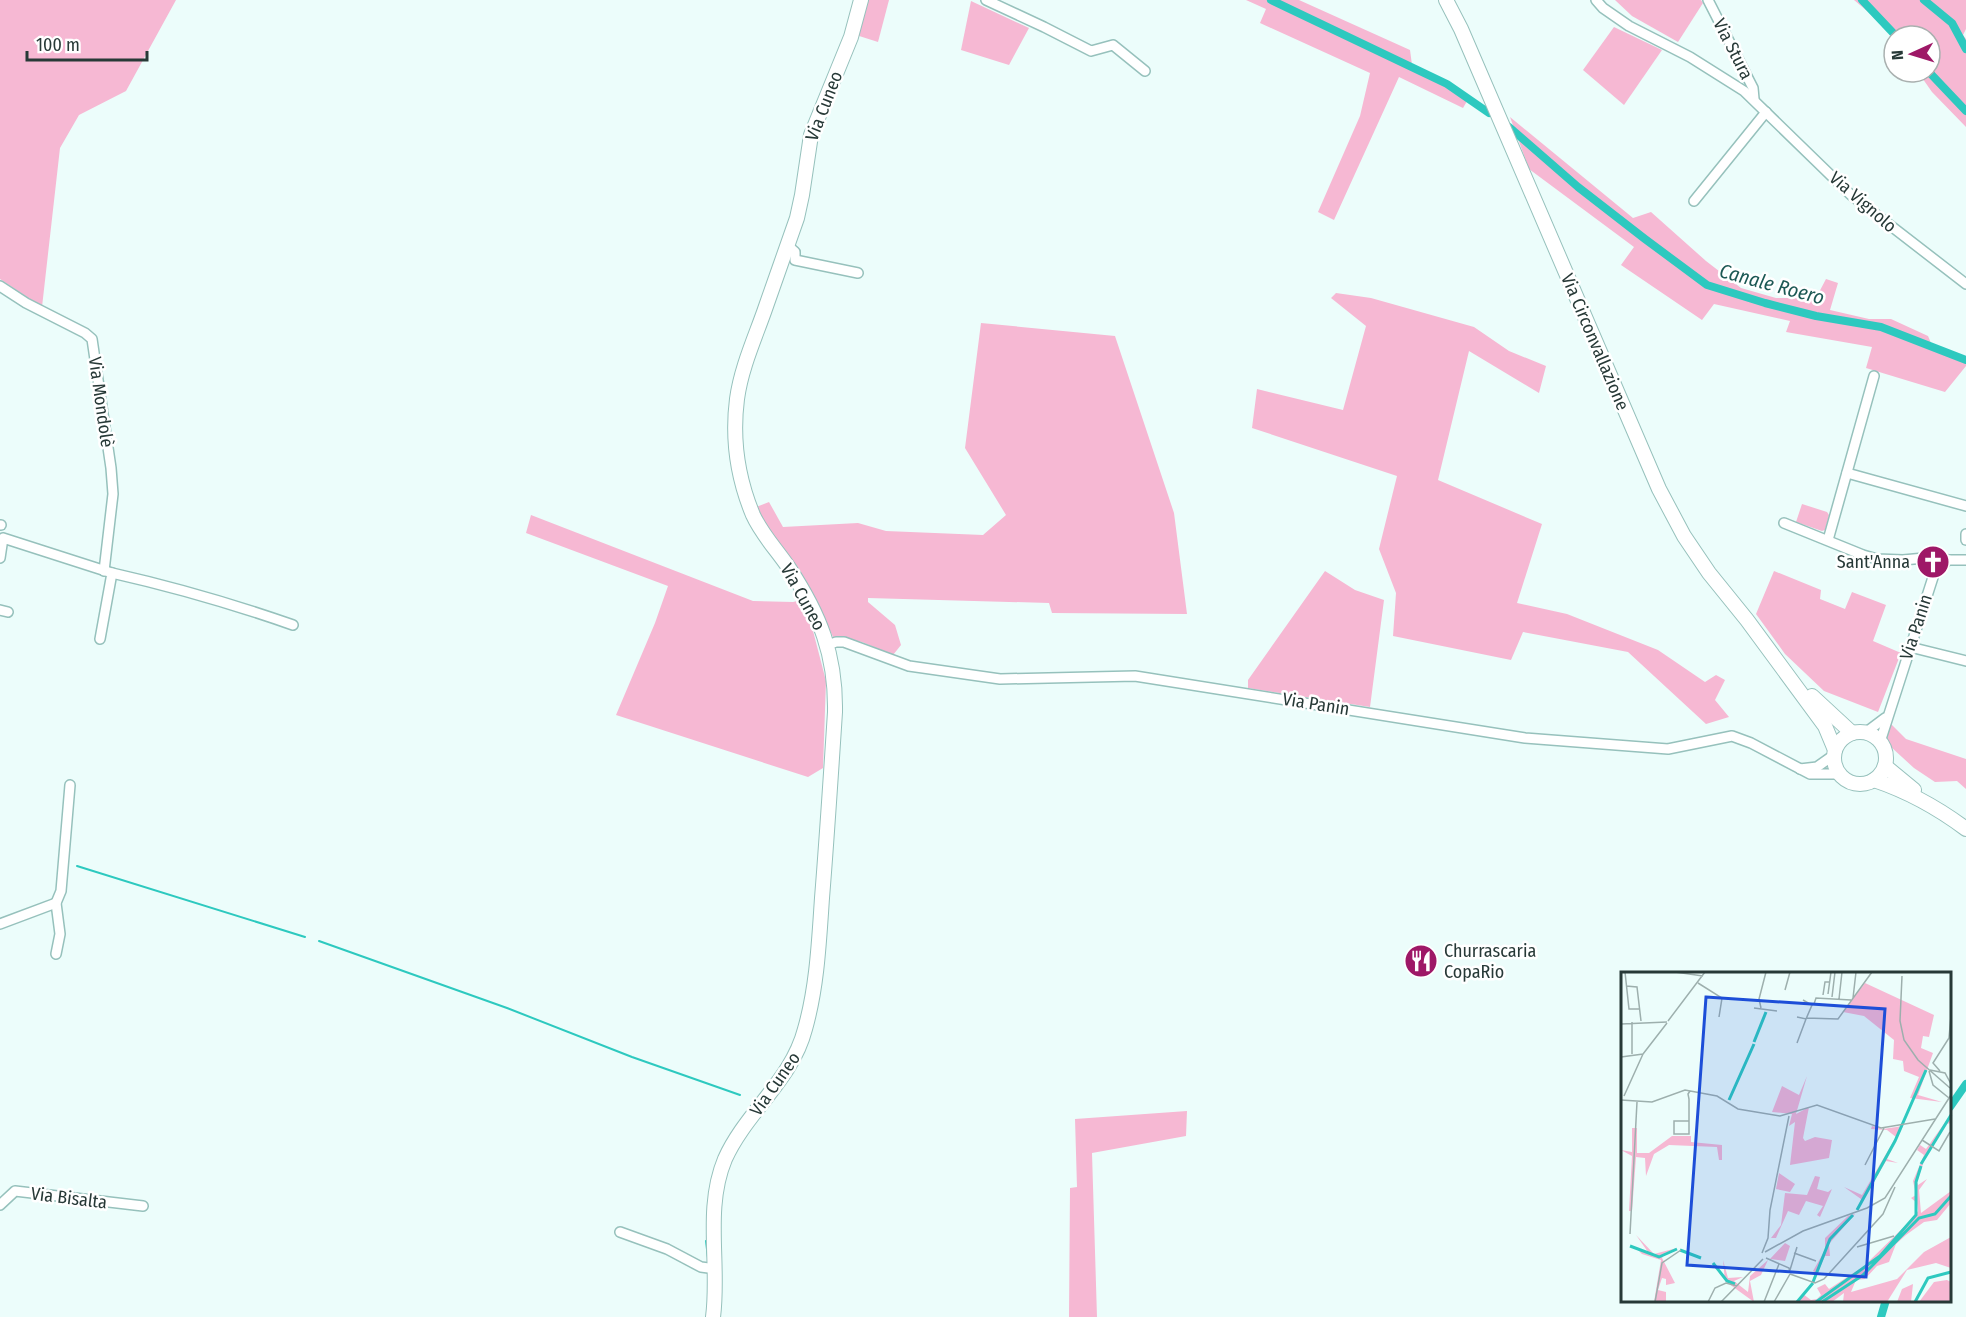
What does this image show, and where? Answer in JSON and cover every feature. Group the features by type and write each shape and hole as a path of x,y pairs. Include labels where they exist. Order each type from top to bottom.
{"street":[{"name":"Via Cuneo","path":"713,1317 716,1269 715,1206 718,1182 725,1160 739,1133 760,1108 800,1048 807,1025 817,967 835,712 834,670 821,625 808,599 754,516 741,477 736,449 737,399 745,366 802,195 811,135 851,37 861,0"},
{"path":"986,0 1091,51 1113,45 1145,71"},
{"name":"Via Circonvallazione","path":"1446,0 1461,29 1659,489 1684,536 1709,573 1825,726 1834,752"},
{"name":"Via Vignolo","path":"1596,0 1603,8 1629,26 1719,74 1754,99 1857,201 1966,284"},
{"name":"Via Stura","path":"1708,0 1753,88 1754,99"},
{"path":"1694,201 1766,111"},
{"path":"787,245 795,252 795,260"},
{"path":"780,265 790,264 795,260"},
{"path":"795,260 858,273"},
{"name":"Via Mondolè","path":"0,286 92,339 113,494 108,572 100,639"},
{"path":"1828,540 1874,376"},
{"path":"1847,473 1966,506"},
{"path":"1784,524 1877,559 1903,560 1935,557 1966,560"},
{"path":"1966,534 1966,540"},
{"path":"0,558 3,538 108,572 225,601 293,625"},
{"name":"Via Panin","path":"1880,742 1936,568 1949,560"},
{"name":"Via Panin","path":"828,645 844,642 909,666 980,677 1000,679 1135,676 1544,740 1668,750 1732,736 1751,743 1810,774 1839,774"},
{"path":"1910,647 1966,661"},
{"name":"Via Circonvallazione","path":"1779,664 1842,726 1858,733"},
{"path":"1800,768 1817,766 1834,752 1839,742 1887,716"},
{"path":"1858,733 1880,742 1885,754 1885,766 1874,780"},
{"path":"1834,752 1835,767 1848,782 1857,784 1874,780 1899,788 1966,829"},
{"path":"1885,766 1936,809"},
{"path":"56,954 60,934 56,903 61,891 70,785"},
{"path":"0,924 56,903"},
{"name":"Via Bisalta","path":"0,1204 15,1191 143,1206"},
{"path":"621,1232 667,1249 701,1267 716,1269"}],"shaded area":[{"path":"0,0 176,0 126,91 79,115 60,148 42,307 0,279"},
{"path":"865,0 889,0 878,42 856,35"},
{"path":"1246,0 1299,0 1410,50 1412,65 1447,81 1470,96 1463,108 1399,77 1334,220 1318,212 1360,116 1370,73 1260,23 1266,9"},
{"path":"1615,0 1701,0 1703,3 1678,42 1632,16"},
{"path":"1854,0 1966,0 1966,29 1963,35 1966,39 1966,127 1926,84 1942,84 1942,24 1883,24"},
{"path":"971,1 1029,28 1009,65 961,50"},
{"path":"1614,27 1662,50 1624,105 1583,70"},
{"path":"1510,117 1633,218 1651,212 1706,261 1741,288 1776,298 1816,298 1826,279 1838,283 1830,310 1869,319 1891,319 1928,336 1934,350 1966,361 1966,366 1945,392 1866,368 1872,347 1786,332 1790,321 1714,304 1702,320 1621,265 1634,247 1529,169"},
{"path":"1336,293 1371,298 1474,327 1509,351 1546,366 1539,393 1469,351 1438,480 1542,524 1517,603 1567,614 1658,650 1705,682 1716,675 1725,680 1715,700 1729,717 1706,724 1628,652 1523,632 1511,660 1393,636 1396,593 1379,549 1397,476 1252,428 1257,389 1343,410 1366,326 1331,298"},
{"path":"981,323 1115,336 1174,513 1187,614 1052,613 1049,603 868,598 868,602 895,625 901,645 893,655 862,642 833,637 828,626 812,627 826,681 823,768 808,777 616,715 668,586 526,533 531,515 753,601 793,602 813,597 756,507 769,502 783,527 858,523 886,531 983,535 1006,515 965,448"},
{"path":"1802,504 1827,512 1829,515 1825,530 1796,522"},
{"path":"1325,571 1355,590 1384,600 1370,707 1248,688 1248,680"},
{"path":"1774,571 1821,590 1820,599 1845,609 1852,592 1886,605 1873,641 1901,653 1878,712 1824,691 1785,654 1756,614"},
{"path":"1890,723 1906,739 1966,759 1966,789 1957,781 1935,782 1914,768 1891,747 1886,737"},
{"path":"1187,1111 1186,1136 1092,1153 1097,1317 1069,1317 1070,1188 1077,1187 1075,1119"}],"waterway":[{"name":"Canale Roero","path":"1271,0 1447,84 1489,113"},
{"path":"1862,0 1885,24"},
{"path":"1924,0 1952,23 1966,49"},
{"path":"1940,84 1966,111"},
{"name":"Canale Roero","path":"1509,127 1578,187 1707,285 1816,316 1881,327 1966,360"},
{"path":"77,866 305,937"},
{"path":"319,941 740,1095"},
{"path":"1951,1106 1966,1084"},
{"path":"706,1241 708,1258"},
{"path":"1881,1317 1885,1302"}],"place":[{"name":"Sant'Anna","path":"1933,562"},
{"name":"Churrascaria CopaRio","path":"1421,961"}]}
